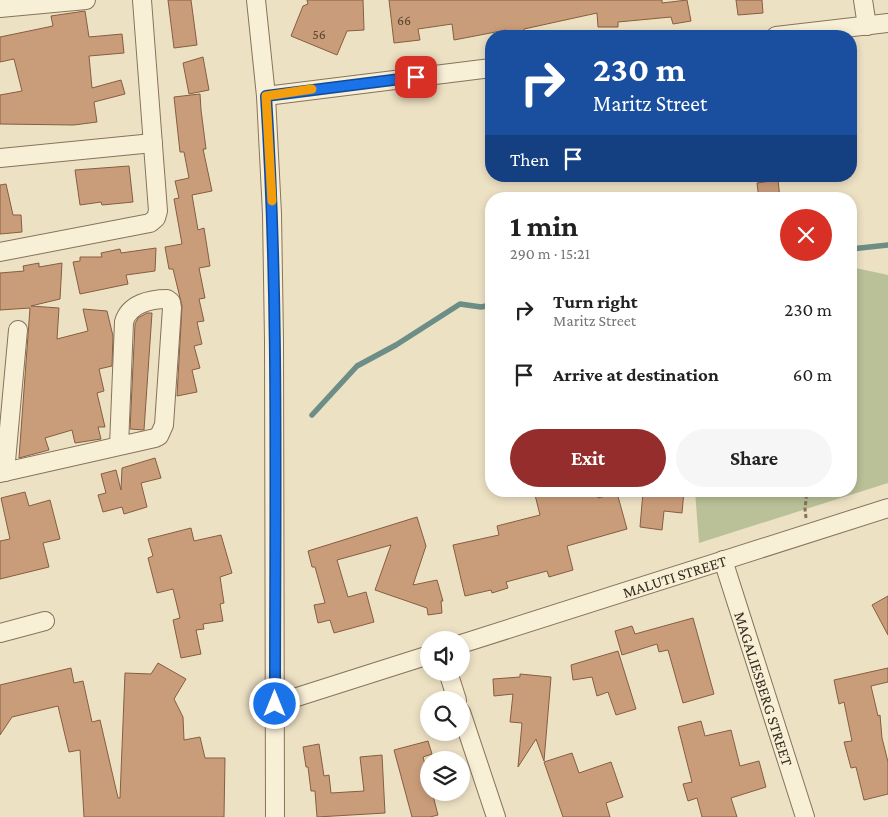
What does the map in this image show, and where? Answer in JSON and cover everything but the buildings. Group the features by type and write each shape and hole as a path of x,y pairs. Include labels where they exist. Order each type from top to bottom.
{"street":[{"path":"0,8 86,0"},
{"path":"0,252 150,224 156,218 158,211 142,0"},
{"path":"256,0 266,96 272,214 275,817"},
{"path":"864,0 867,26"},
{"path":"831,30 888,24"},
{"path":"266,96 485,69"},
{"path":"0,158 152,143"},
{"path":"18,330 3,472 155,438 159,436 164,425 171,302 167,299 159,299 132,308 124,322 119,446"},
{"name":"MALUTI STREET","path":"470,641 888,508"},
{"name":"MAGALIESBERG STREET","path":"723,560 805,817"},
{"path":"0,633 45,621"},
{"path":"275,704 420,658"},
{"path":"470,739 496,817"}],"path":[{"path":"806,497 805,510 809,533"}],"green space":[{"path":"857,268 888,275 888,483 857,493"},
{"path":"695,497 844,497 699,543"}],"waterway":[{"path":"857,248 888,245"},
{"path":"312,415 357,366 396,345 460,304 485,306"}],"slow traffic":[{"path":"272,201 266,96 312,89"}],"route":[{"path":"275,704 274,322 270,156 266,96 416,77"}]}
